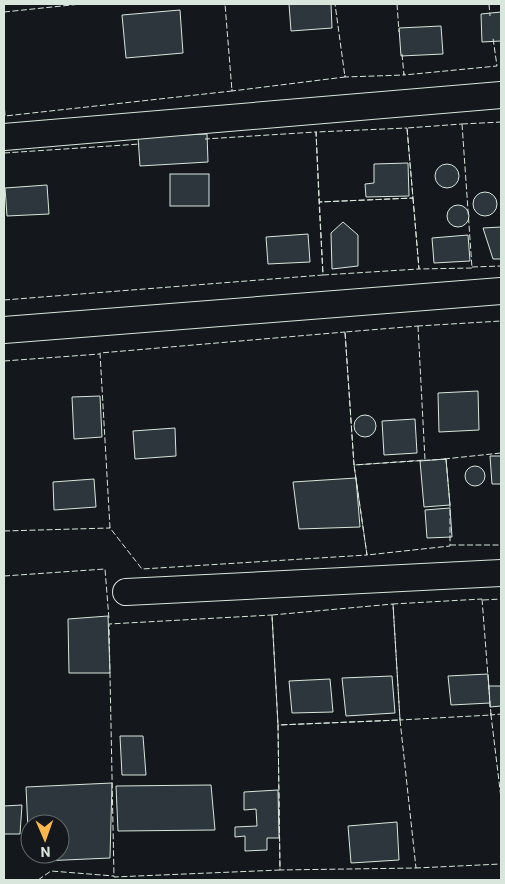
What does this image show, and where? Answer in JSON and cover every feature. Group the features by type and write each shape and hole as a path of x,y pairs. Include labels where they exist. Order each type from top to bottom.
{"street":[{"path":"4,136 501,94"},
{"path":"4,330 501,291"},
{"path":"126,592 501,573"}],"building":[{"path":"289,4 331,4 332,28 291,31"},
{"path":"180,10 183,53 126,58 122,15"},
{"path":"501,12 501,41 482,42 481,14"},
{"path":"441,26 443,54 401,56 399,28"},
{"path":"207,134 208,162 140,166 138,137"},
{"path":"408,163 409,196 366,197 365,184 374,183 374,164"},
{"path":"447,164 455,168 459,176 455,184 447,188 439,184 435,176 439,168"},
{"path":"170,174 209,174 209,206 170,206"},
{"path":"47,185 49,214 7,216 5,188"},
{"path":"485,192 493,196 497,204 493,212 485,216 477,212 473,204 477,196"},
{"path":"458,205 466,208 469,216 466,224 458,227 450,224 447,216 450,208"},
{"path":"343,222 358,235 358,266 332,269 331,233"},
{"path":"501,227 501,259 493,259 483,228"},
{"path":"308,234 310,262 268,264 266,237"},
{"path":"468,235 470,261 434,263 432,238"},
{"path":"478,391 479,430 439,432 438,393"},
{"path":"100,396 102,437 74,439 72,397"},
{"path":"365,415 375,422 376,426 369,436 365,437 355,430 354,426 361,416"},
{"path":"415,419 417,453 384,455 382,421"},
{"path":"175,428 176,456 135,459 133,431"},
{"path":"490,456 501,456 501,484 492,484"},
{"path":"446,459 450,505 424,507 420,461"},
{"path":"475,466 482,469 485,476 482,483 475,486 468,483 465,476 468,469"},
{"path":"356,478 360,527 299,529 293,482"},
{"path":"94,479 96,507 54,510 53,482"},
{"path":"450,508 452,537 427,538 425,510"},
{"path":"108,616 110,673 69,673 68,619"},
{"path":"488,674 490,703 451,705 448,676"},
{"path":"392,676 395,713 346,716 342,678"},
{"path":"330,679 333,712 292,713 289,681"},
{"path":"489,686 501,686 501,706 490,707"},
{"path":"120,736 143,736 146,775 122,775"},
{"path":"112,783 110,858 70,860 70,814 27,814 26,787"},
{"path":"211,785 215,830 118,831 116,786"},
{"path":"278,790 279,838 267,838 267,850 245,851 245,836 235,837 235,827 257,826 256,809 244,810 244,792"},
{"path":"22,805 20,834 4,834 4,806"},
{"path":"397,822 399,860 351,863 348,826"}],"fence":[{"path":"4,12 81,4"},
{"path":"4,101 5,116 232,91 225,4"},
{"path":"232,89 232,91 345,77 335,4"},
{"path":"397,4 399,32"},
{"path":"489,4 490,16"},
{"path":"402,54 404,75 497,66 493,38"},
{"path":"345,75 345,77 404,75 404,73"},
{"path":"462,124 501,122"},
{"path":"462,124 472,268 419,269 407,128 462,124"},
{"path":"407,128 413,198 319,202 316,132 407,128"},
{"path":"4,300 323,275 316,132 205,139"},
{"path":"4,153 140,144"},
{"path":"413,198 419,269 323,275 319,202 413,198"},
{"path":"472,267 501,266"},
{"path":"418,327 501,321"},
{"path":"418,326 425,460 354,465 345,332 418,326"},
{"path":"345,332 354,465 367,555 142,569 110,528 100,353 345,332"},
{"path":"4,361 100,354"},
{"path":"444,459 501,453"},
{"path":"446,459 450,505 450,546 367,555 354,465 446,459"},
{"path":"4,531 109,527"},
{"path":"450,545 501,545"},
{"path":"4,576 105,569 109,619"},
{"path":"482,599 491,715 400,720 393,604 482,599"},
{"path":"483,600 501,599"},
{"path":"393,604 400,720 278,725 272,615 393,604"},
{"path":"272,615 278,725 280,870 114,877 109,624 272,615"},
{"path":"491,713 491,715 501,714"},
{"path":"490,715 501,798"},
{"path":"400,720 416,868 280,870 278,725 400,720"},
{"path":"416,867 501,864"},
{"path":"38,880 51,871 114,876"}]}
